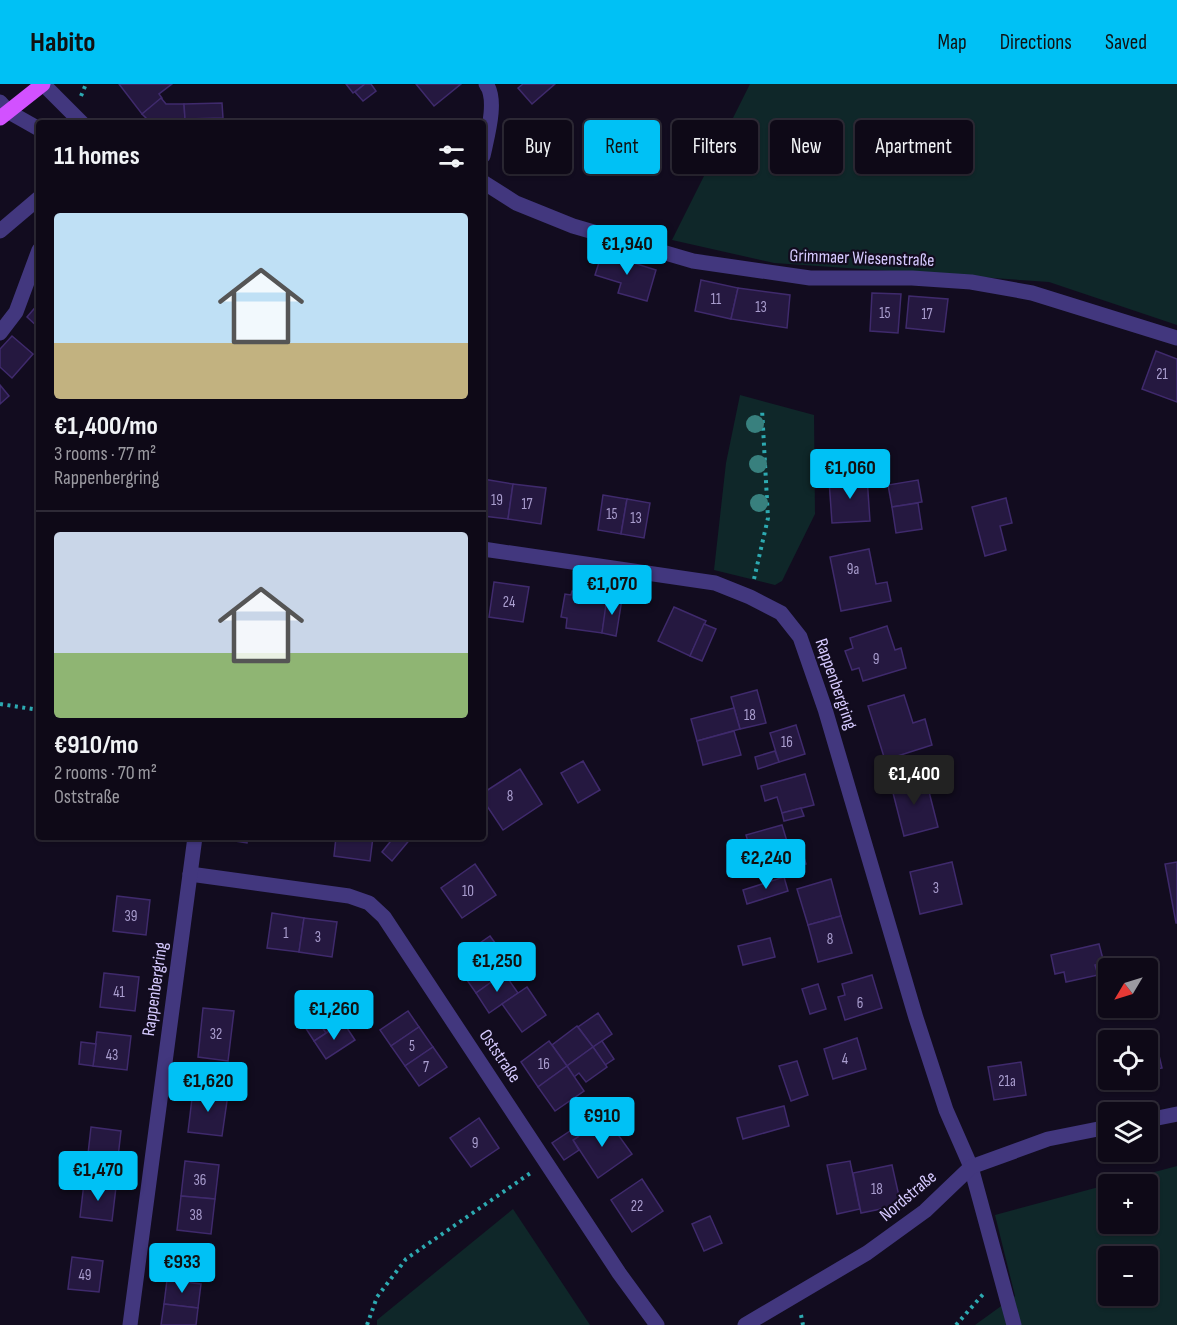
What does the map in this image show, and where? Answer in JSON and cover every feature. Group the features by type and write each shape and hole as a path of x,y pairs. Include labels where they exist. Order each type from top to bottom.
{"main road":[{"path":"3,110 43,84"}],"street":[{"path":"43,84 79,120"},
{"path":"486,137 492,99 488,86"},
{"path":"3,110 36,127"},
{"name":"Grimmaer Wiesenstraße","path":"486,184 516,203 573,226 693,261 810,278 901,278 970,282 1032,293 1177,338"},
{"path":"0,231 36,201"},
{"path":"0,333 16,312 36,258"},
{"name":"Rappenbergring","path":"486,549 715,583 781,613 800,637 849,786 916,1018 946,1110 970,1167 1014,1325"},
{"name":"Rappenbergring","path":"130,1325 195,840"},
{"name":"Oststraße","path":"190,874 349,896 369,903 384,916 620,1273 657,1325"},
{"path":"1158,1118 1177,1114"},
{"name":"Nordstraße","path":"745,1325 867,1253 925,1211 970,1167 1048,1138 1098,1129"}],"path":[{"path":"750,597 768,518 762,409"},
{"path":"0,704 36,710"},
{"path":"367,1325 377,1297 406,1259 547,1161"},
{"path":"956,1325 1000,1274"}],"green space":[{"path":"750,84 1177,84 1177,325 1049,282 774,263 672,240 705,174 758,174 758,120 732,120"},
{"path":"740,395 814,415 815,514 782,581 775,585 714,570 726,463"},
{"path":"1177,1166 1177,1325 975,1325 1015,1296 995,1215 1098,1187 1098,1234 1158,1234 1158,1174 1147,1174"},
{"path":"513,1209 590,1325 377,1325 377,1320"}],"building":[{"path":"119,84 172,84 159,94 162,98 142,114"},
{"path":"346,84 365,84 353,93"},
{"path":"365,84 371,84 376,91 363,101 355,92"},
{"path":"416,84 461,84 434,106"},
{"path":"523,84 555,84 532,104 518,88"},
{"path":"161,98 166,104 184,104 185,119 147,119 142,114"},
{"path":"222,103 223,118 185,119 184,104"},
{"path":"602,253 656,270 647,301 618,293 621,283 595,275"},
{"path":"701,280 738,288 731,319 695,311"},
{"path":"738,288 790,295 787,328 731,319"},
{"path":"872,293 901,294 898,333 870,331"},
{"path":"909,296 948,299 944,332 906,328"},
{"path":"36,306 36,325 27,317"},
{"path":"12,336 33,354 12,378 0,367 0,349"},
{"path":"1156,351 1177,359 1177,402 1142,389"},
{"path":"0,385 9,396 0,404"},
{"path":"867,477 870,521 832,523 829,480"},
{"path":"486,480 513,484 508,519 486,516"},
{"path":"918,480 922,502 892,507 888,485"},
{"path":"513,484 546,488 541,524 508,519"},
{"path":"603,495 627,499 621,534 598,530"},
{"path":"1006,498 1012,523 1000,526 1006,550 985,556 972,507"},
{"path":"627,499 650,503 644,538 621,534"},
{"path":"918,503 922,529 896,533 892,507"},
{"path":"869,549 876,584 887,582 891,601 841,611 830,557"},
{"path":"494,582 529,587 523,622 489,617"},
{"path":"572,591 608,596 602,633 566,628 567,618 561,617 565,594 571,595"},
{"path":"607,597 622,599 616,636 602,633"},
{"path":"674,607 706,621 690,656 658,641"},
{"path":"704,624 716,629 702,661 690,656"},
{"path":"887,626 895,650 901,648 906,668 863,681 859,668 852,670 845,651 853,648 850,638"},
{"path":"757,690 766,723 740,729 731,697"},
{"path":"904,695 913,723 925,719 932,745 885,760 868,706"},
{"path":"734,708 740,729 697,741 691,719"},
{"path":"796,725 805,754 779,762 770,733"},
{"path":"734,731 741,755 703,765 697,741"},
{"path":"775,751 779,762 758,769 755,757"},
{"path":"583,761 600,790 578,803 561,773"},
{"path":"520,769 542,804 503,830 486,804 486,791"},
{"path":"805,774 814,805 782,813 777,797 765,801 761,786"},
{"path":"925,776 938,827 904,836 891,785"},
{"path":"801,808 804,816 784,821 782,813"},
{"path":"782,825 789,848 800,844 806,864 758,877 746,835"},
{"path":"228,840 248,840 247,843"},
{"path":"336,840 373,840 370,861 334,856"},
{"path":"392,840 410,840 392,861 382,852"},
{"path":"952,862 962,904 920,914 910,872"},
{"path":"1177,862 1177,923 1176,923 1165,864"},
{"path":"475,864 496,895 462,918 441,888"},
{"path":"784,877 788,891 747,904 743,890"},
{"path":"831,879 841,916 808,925 797,889"},
{"path":"117,896 150,900 146,935 113,931"},
{"path":"272,913 304,918 299,952 267,948"},
{"path":"841,916 852,953 818,962 808,925"},
{"path":"304,918 337,922 332,957 299,952"},
{"path":"490,936 507,959 499,965 490,953 478,962 470,950"},
{"path":"770,938 775,957 743,965 738,946"},
{"path":"1099,944 1103,958 1098,958 1098,964 1095,965 1098,975 1066,982 1064,972 1055,974 1051,955"},
{"path":"490,953 504,973 476,993 462,973"},
{"path":"104,973 139,977 135,1011 100,1007"},
{"path":"504,973 518,993 489,1013 476,993"},
{"path":"872,975 882,1008 845,1020 838,997 845,995 842,984"},
{"path":"818,984 826,1009 810,1014 802,989"},
{"path":"527,987 546,1015 522,1032 502,1004"},
{"path":"309,1007 326,1033 314,1041 303,1024 306,1022 300,1013"},
{"path":"332,1007 343,1022 326,1033 316,1018"},
{"path":"203,1008 234,1011 228,1061 198,1057"},
{"path":"408,1011 419,1027 391,1046 380,1030"},
{"path":"598,1013 612,1034 593,1047 578,1027"},
{"path":"343,1022 355,1040 326,1059 314,1041"},
{"path":"577,1026 593,1047 567,1066 552,1045"},
{"path":"419,1027 433,1047 405,1066 391,1046"},
{"path":"97,1032 131,1036 127,1070 93,1066"},
{"path":"857,1038 866,1069 833,1079 824,1049"},
{"path":"549,1041 567,1066 538,1087 521,1062"},
{"path":"602,1041 614,1059 605,1065 593,1047"},
{"path":"81,1042 96,1044 93,1066 79,1064"},
{"path":"433,1047 447,1067 419,1086 405,1066"},
{"path":"593,1047 607,1067 586,1082 579,1073 574,1077 567,1066"},
{"path":"1158,1051 1162,1068 1158,1069"},
{"path":"797,1061 808,1095 791,1101 779,1066"},
{"path":"1021,1062 1026,1095 994,1100 988,1067"},
{"path":"567,1066 584,1091 555,1111 538,1087"},
{"path":"193,1090 228,1094 222,1136 188,1132"},
{"path":"784,1106 789,1126 743,1139 737,1118"},
{"path":"479,1118 499,1148 471,1167 450,1138"},
{"path":"606,1118 632,1154 598,1178 573,1140"},
{"path":"91,1127 121,1131 117,1166 87,1163"},
{"path":"573,1129 578,1137 573,1140 579,1150 564,1160 552,1143"},
{"path":"185,1161 219,1165 215,1199 181,1196"},
{"path":"850,1161 860,1209 837,1214 827,1165"},
{"path":"892,1165 901,1205 861,1213 853,1173"},
{"path":"642,1179 663,1211 632,1232 611,1200"},
{"path":"84,1183 116,1187 112,1221 80,1217"},
{"path":"181,1196 215,1199 211,1234 177,1230"},
{"path":"710,1216 722,1243 704,1251 692,1224"},
{"path":"72,1257 103,1261 99,1292 68,1289"},
{"path":"167,1280 201,1284 198,1308 164,1304"},
{"path":"164,1304 198,1308 196,1325 161,1325"}]}
